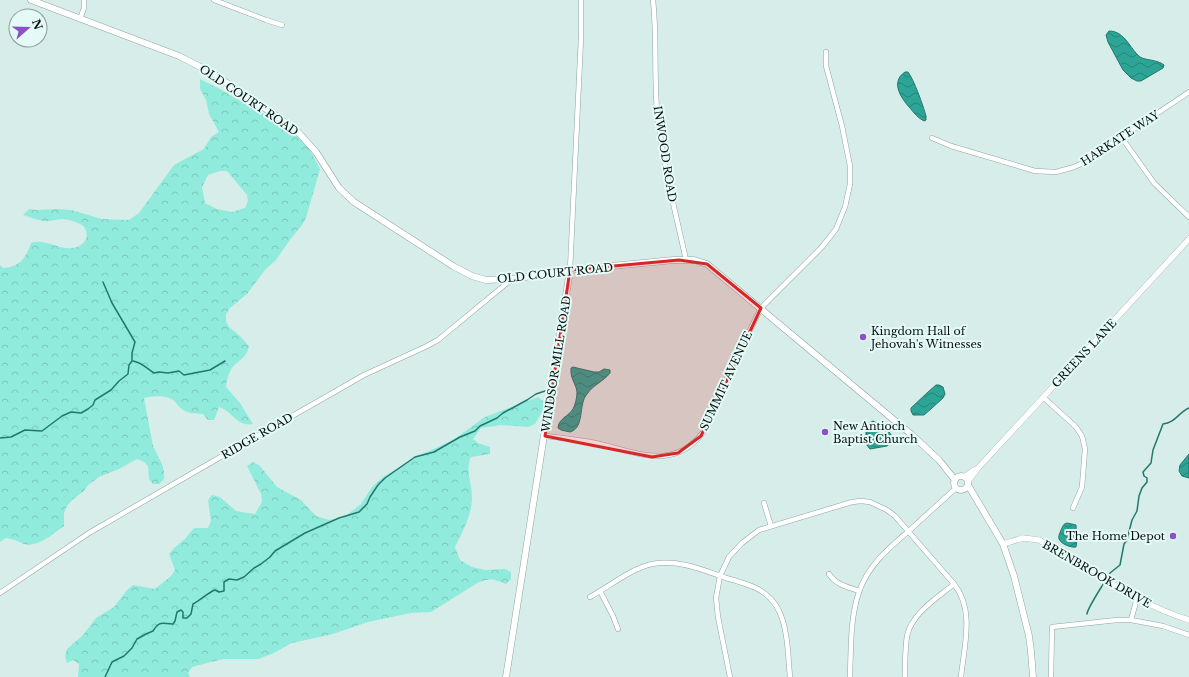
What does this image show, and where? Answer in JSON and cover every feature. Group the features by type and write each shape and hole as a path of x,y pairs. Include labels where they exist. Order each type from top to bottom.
{"main road":[{"name":"OLD COURT ROAD","path":"31,0 179,56 212,73 298,132 316,152 339,188 346,195 365,210 465,273 486,280 512,279 570,270 686,260 694,260 707,264 917,439 947,469 963,482 1003,544 1014,576 1029,636 1033,677"},
{"name":"WINDSOR MILL ROAD","path":"506,677 570,270"},
{"path":"956,488 954,484 963,482"}],"street":[{"path":"80,19 84,8 84,0"},
{"path":"214,0 282,25"},
{"name":"WINDSOR MILL ROAD","path":"570,270 581,46 581,0"},
{"name":"INWOOD ROAD","path":"654,0 656,88 659,127 667,176 686,260"},
{"name":"SUMMIT AVENUE","path":"544,436 592,443 652,457 670,456 686,448 701,436 706,428 735,360 761,308 822,247 836,228 845,207 850,184 850,166 826,66 826,52"},
{"name":"HARKATE WAY","path":"932,138 951,146 1035,171 1045,173 1056,172 1074,167 1122,138 1189,92"},
{"path":"1122,138 1154,183 1189,217"},
{"name":"GREENS LANE","path":"963,482 979,467 1189,239"},
{"name":"RIDGE ROAD","path":"0,593 89,533 364,374 438,340 512,279"},
{"path":"1043,397 1076,427 1084,442 1085,449 1082,487 1073,508"},
{"path":"850,677 853,621 859,591 870,571 882,555 956,488"},
{"path":"730,677 716,606 720,576 729,557 742,543 755,533 771,526 852,502 861,501 879,505 895,516 954,584 964,601 967,614 961,677"},
{"path":"764,503 771,526"},
{"name":"BRENBROOK DRIVE","path":"1003,544 1023,538 1039,540 1137,598 1160,610 1189,620"},
{"path":"590,597 633,572 653,564 677,563 720,576 758,590 767,595 779,611 784,627 790,677"},
{"path":"829,574 834,581 839,584 859,591"},
{"path":"905,677 907,637 912,623 921,612 954,584"},
{"path":"600,591 618,629"},
{"path":"1131,620 1137,598"},
{"path":"1051,677 1052,627 1117,620 1131,620 1163,626 1189,635"}],"highlighted area":[{"path":"679,260 707,264 761,308 701,436 678,453 652,457 545,436 570,270"}],"green space":[{"path":"200,79 259,112 280,120 306,145 320,169 306,218 302,225 276,260 265,270 247,294 230,308 226,314 226,321 229,327 249,346 244,356 234,365 231,370 226,387 240,403 253,424 247,424 239,421 224,409 219,407 214,420 208,420 203,414 189,413 183,410 170,398 159,396 144,398 153,446 164,471 164,479 159,484 153,484 149,479 148,466 144,462 137,459 119,469 99,477 88,485 84,491 67,506 64,513 64,526 46,539 29,545 6,538 0,542 0,265 3,268 18,264 27,253 31,243 43,242 61,247 73,248 83,244 85,241 87,234 82,225 66,219 44,221 23,215 29,209 71,210 102,219 129,220 139,213 174,165 204,149 211,137 219,132 209,114 206,100 200,89","holes":["220,171 227,171 247,195 248,202 245,208 232,212 217,209 205,203 202,187 208,175"]},
{"path":"538,397 543,401 545,407 535,424 528,427 501,425 481,428 473,439 478,443 490,447 490,454 471,457 469,462 472,504 466,523 455,547 460,560 472,567 485,570 505,569 511,572 511,579 506,584 493,580 479,582 431,612 411,613 368,622 333,634 292,643 272,654 258,659 223,659 192,667 188,673 190,677 78,677 79,664 73,660 67,663 65,656 67,649 83,635 96,618 114,607 127,590 133,585 155,589 171,576 175,570 169,554 194,528 208,528 211,521 208,500 212,495 220,497 236,511 255,514 262,502 261,494 247,466 253,462 260,466 277,487 301,500 316,516 329,520 343,518 361,504 372,487 383,477 414,458 453,440 485,417"}],"water":[{"path":"1109,31 1115,32 1123,37 1140,57 1161,63 1164,65 1163,68 1141,81 1131,78 1123,70 1108,42 1106,35"},
{"path":"905,72 908,72 918,93 926,116 926,120 924,121 916,115 898,90 898,80"},
{"path":"573,367 594,372 599,372 604,369 610,370 610,373 592,388 584,398 578,426 575,430 570,432 561,430 558,428 558,425 573,409 576,401 577,390 571,372 571,368"},
{"path":"936,385 943,387 945,394 943,398 924,415 913,415 911,408"},
{"path":"873,421 887,429 892,436 892,442 887,446 870,449 866,444 866,425"},
{"path":"1189,454 1189,478 1182,476 1179,471 1180,465"},
{"path":"1067,523 1076,525 1076,547 1066,545 1059,539 1059,534 1063,526"}],"waterway":[{"path":"0,438 11,437 25,430 42,431 62,416 71,412 81,413 93,405 95,400 111,390 128,374 135,342 112,303 103,282"},
{"path":"133,361 142,364 154,373 179,371 184,375 210,370 225,361"},
{"path":"105,677 112,662 124,656 132,648 137,639 153,631 160,624 173,624 177,612 181,610 183,612 183,618 187,618 191,614 193,604 215,590 219,592 224,591 224,582 229,579 237,580 244,577 270,557 275,551 305,533 339,518 359,512 367,504 378,485 385,478 415,457 434,452 460,437 475,431 480,426 497,418 536,394 548,390"},
{"path":"1107,578 1110,573 1120,565 1124,544 1127,540 1132,520 1137,511 1139,496 1142,488 1147,482 1147,478 1144,476 1143,472 1151,463 1153,450 1163,424 1171,422 1189,408"},
{"path":"1087,614 1105,581"}],"place":[{"name":"Kingdom Hall of Jehovah's Witnesses","path":"863,337"},
{"name":"New Antioch Baptist Church","path":"825,432"},
{"name":"The Home Depot","path":"1173,536"}]}
